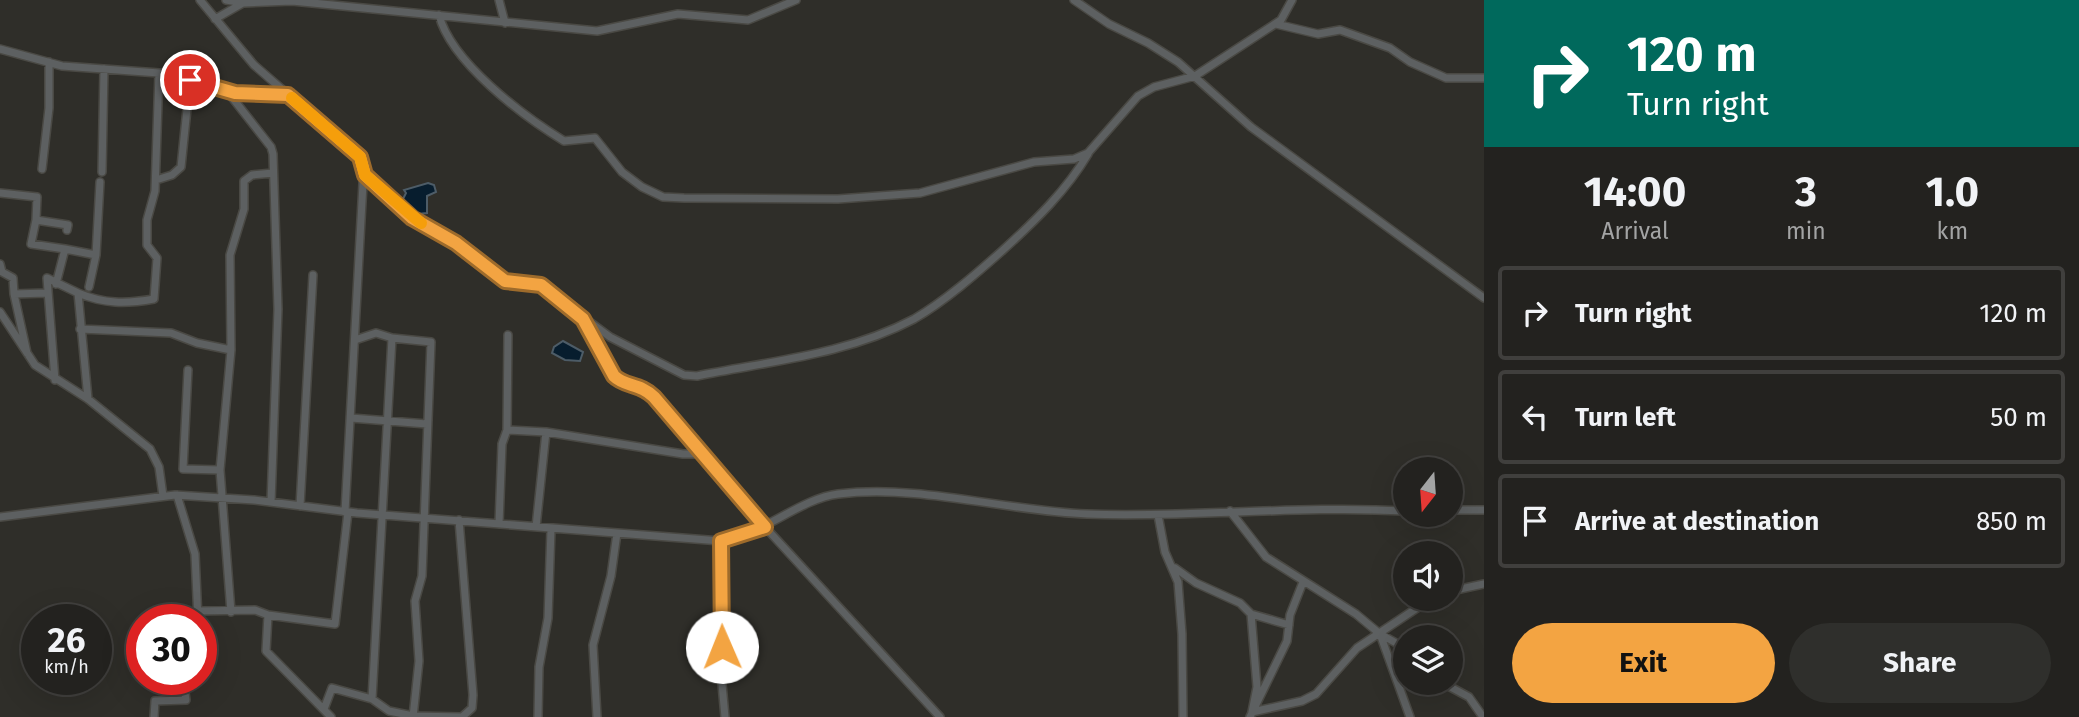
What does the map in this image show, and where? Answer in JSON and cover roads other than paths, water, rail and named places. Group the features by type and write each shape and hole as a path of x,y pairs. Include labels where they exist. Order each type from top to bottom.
{"street":[{"path":"200,0 248,59 360,157 365,175 347,512 335,624 268,615 255,610 217,612"},
{"path":"226,0 244,3 292,1 597,32 678,14 708,15 739,21 796,0"},
{"path":"357,8 360,0"},
{"path":"499,0 505,23"},
{"path":"1074,0 1109,24 1164,52 1251,127 1484,298"},
{"path":"365,175 412,218 456,243 505,281 536,282 610,337 684,375 770,364 842,347 916,317 982,268 1062,191 1088,153 1138,96 1154,87 1195,76 1276,24 1292,0"},
{"path":"215,19 244,3"},
{"path":"439,15 443,30 452,44 516,110 564,141 595,138 622,172 663,197 838,199 920,193 1020,165 1051,159 1074,159 1088,153"},
{"path":"1276,24 1318,34 1340,30 1390,48 1410,62 1446,78 1484,78"},
{"path":"0,49 74,68 159,73 227,91 288,95"},
{"path":"43,169 49,108 49,62"},
{"path":"102,172 104,69"},
{"path":"55,380 45,279 99,302 127,303 154,299 158,258 147,245 147,220 156,180 159,73"},
{"path":"156,180 172,175 181,167 190,80"},
{"path":"227,91 271,147 278,309 271,502"},
{"path":"230,612 219,470 231,349 230,255 244,209 244,181 252,175 273,173"},
{"path":"89,287 96,255 100,182"},
{"path":"0,193 37,197 31,244 96,255"},
{"path":"36,220 68,225 67,230"},
{"path":"56,284 65,248"},
{"path":"0,264 2,272 13,278 27,357"},
{"path":"300,506 313,275"},
{"path":"14,294 46,293"},
{"path":"78,293 88,399"},
{"path":"0,312 27,357 55,380 88,399 150,449 159,467 163,496"},
{"path":"583,319 616,379 647,390 765,527 940,717"},
{"path":"80,329 171,333 197,343 231,349"},
{"path":"355,340 376,333 392,338 432,342 422,576 415,601 419,662 413,717"},
{"path":"499,524 502,444 507,430 508,335"},
{"path":"372,699 392,338"},
{"path":"188,370 183,469 219,470"},
{"path":"351,418 427,424"},
{"path":"507,430 546,432 683,454 704,454"},
{"path":"536,527 546,432"},
{"path":"0,517 177,495 271,502 423,519 721,541 765,527 821,499 841,494 905,494 1056,512 1158,515 1324,508 1393,511"},
{"path":"177,495 195,554 198,604"},
{"path":"1463,510 1484,510"},
{"path":"1230,511 1255,547 1393,641"},
{"path":"1158,515 1165,552 1178,582 1183,717"},
{"path":"324,709 331,688 372,699 389,711 413,717 462,717 472,708 459,520"},
{"path":"538,717 539,667 548,618 551,529"},
{"path":"597,717 593,645 611,576 617,533"},
{"path":"721,541 721,673 725,717"},
{"path":"1171,566 1196,583 1240,603 1251,614 1289,625"},
{"path":"1251,714 1287,641 1295,598 1303,582"},
{"path":"1463,588 1484,584"},
{"path":"1251,714 1302,701 1316,694 1357,648 1413,611"},
{"path":"1251,614 1256,687 1251,714"},
{"path":"268,615 266,651 331,717"},
{"path":"1380,634 1410,717"},
{"path":"1463,694 1469,697 1483,717"},
{"path":"154,717 155,701 186,700 185,695"}],"water":[{"path":"428,183 434,185 436,192 427,196 427,213 417,214 401,203 406,193 404,190"},
{"path":"563,341 583,352 580,361 565,360 552,353 554,347"}]}
